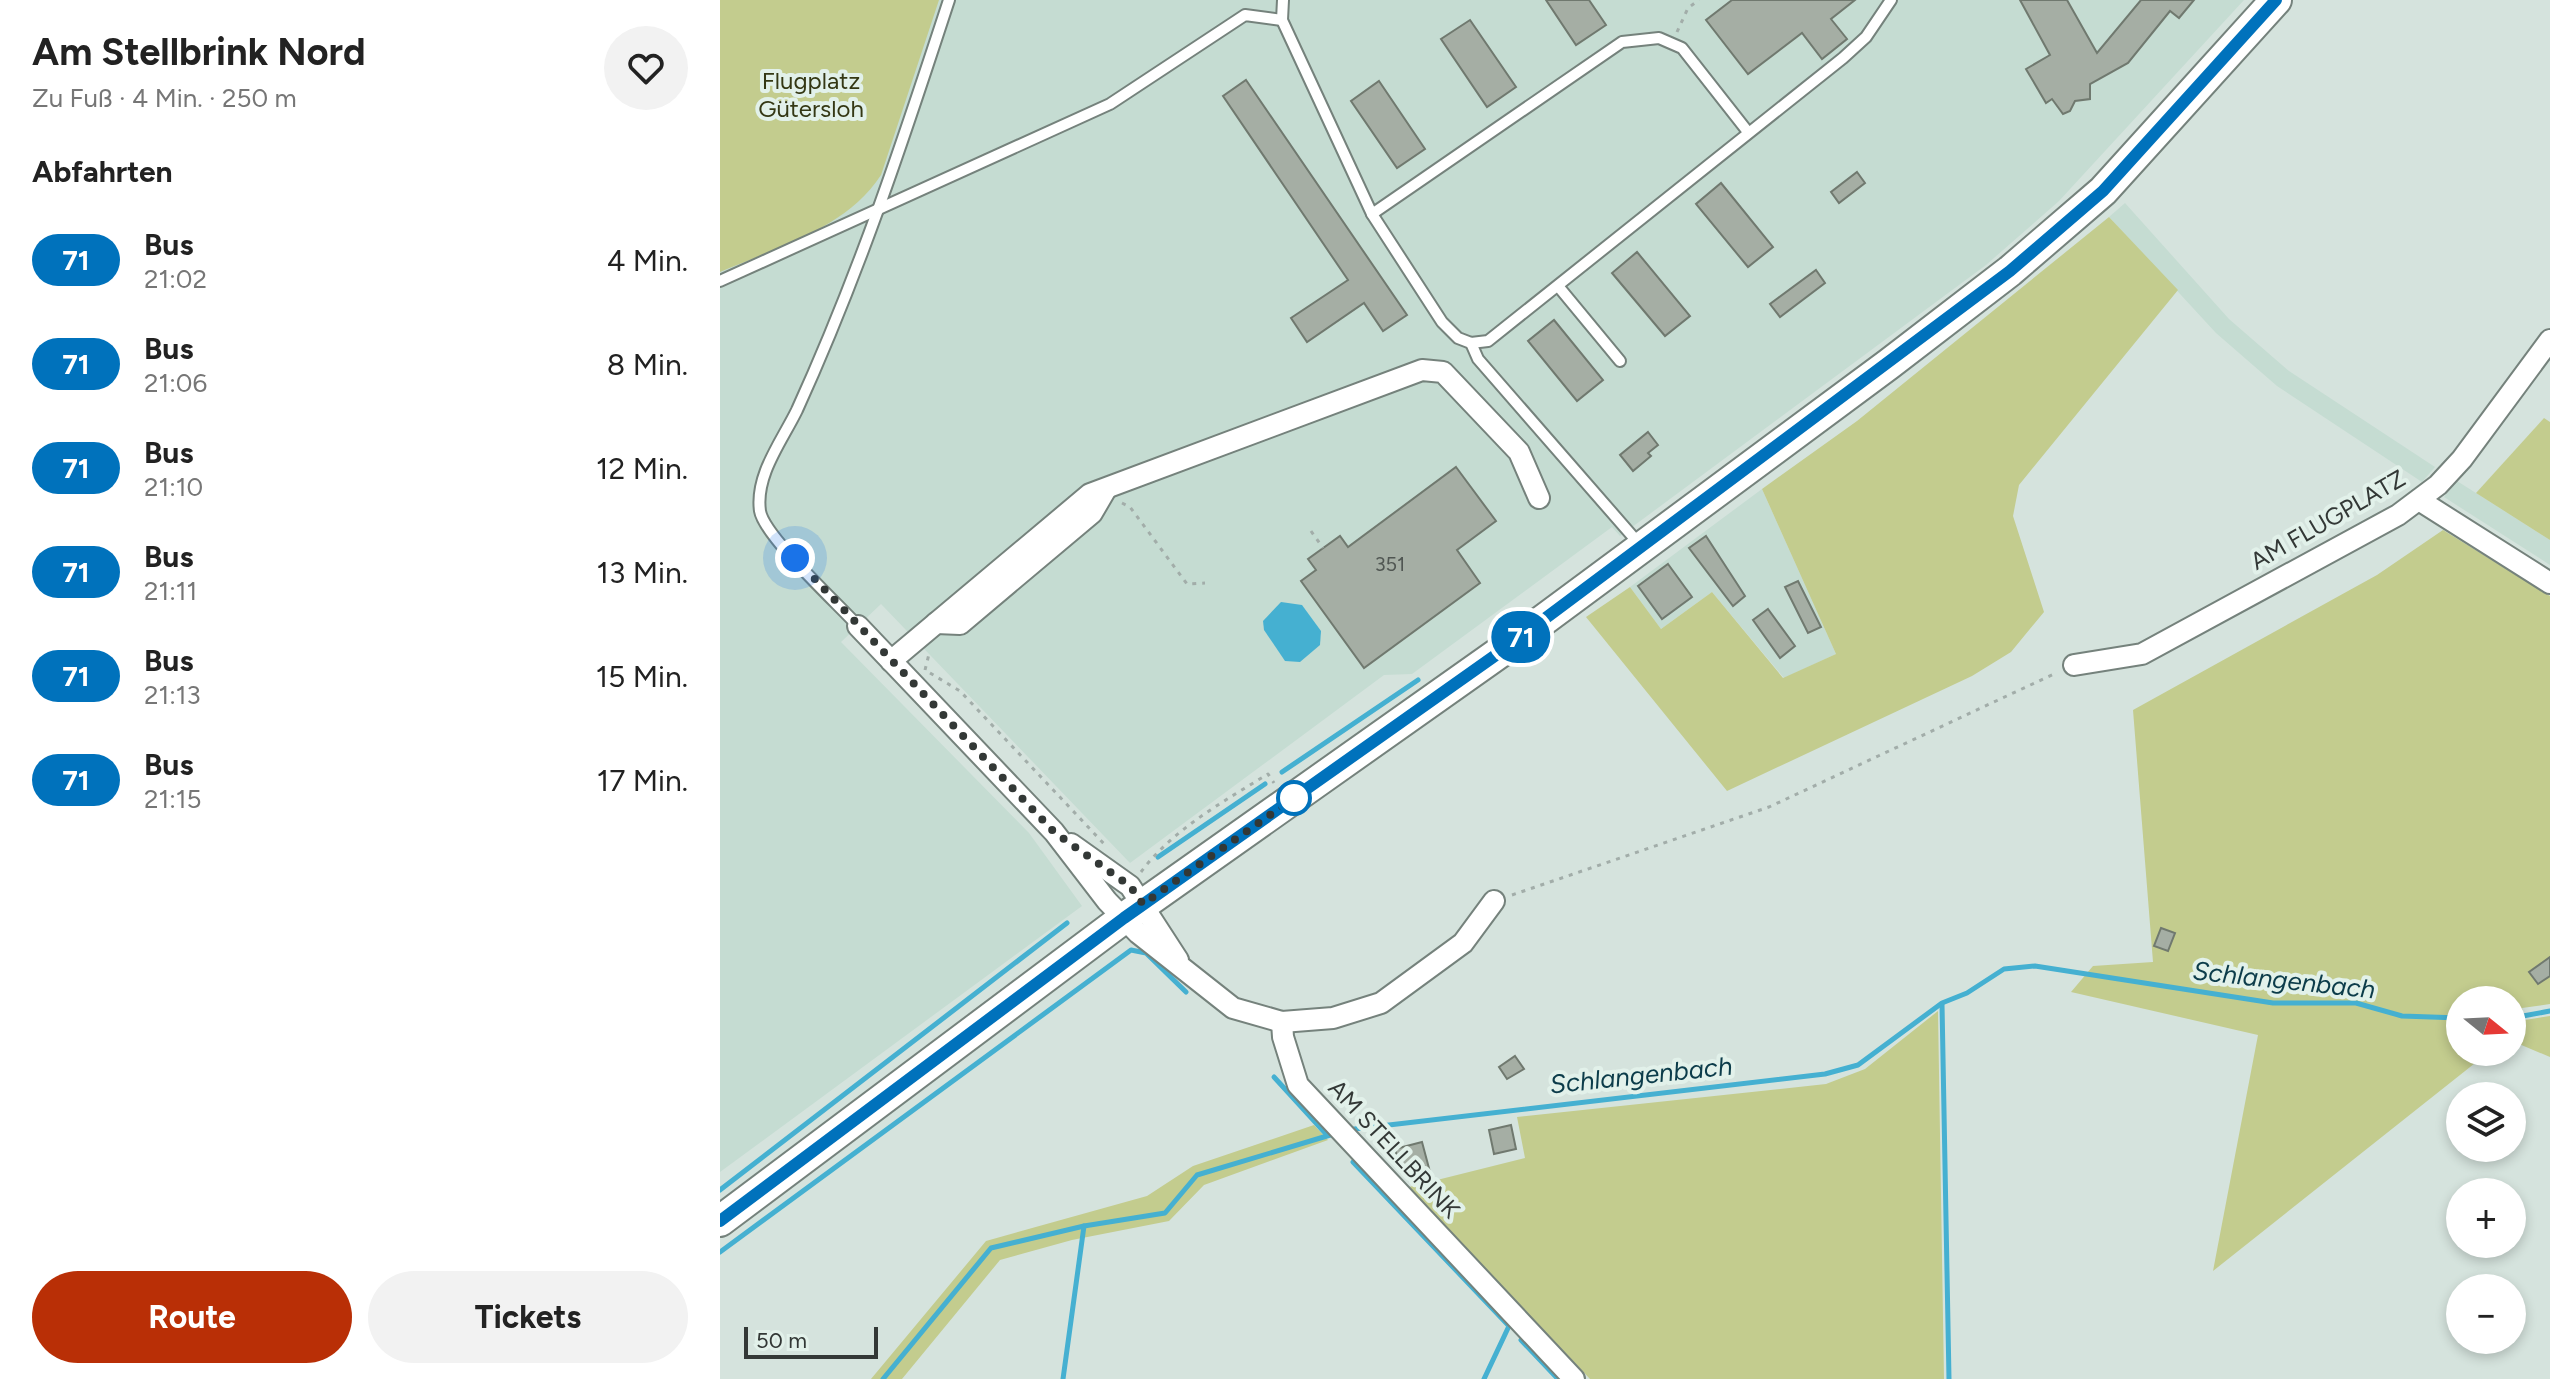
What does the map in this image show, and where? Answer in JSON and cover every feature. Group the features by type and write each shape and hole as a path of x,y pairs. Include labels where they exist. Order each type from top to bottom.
{"main road":[{"path":"720,1221 1139,899 1288,802 1642,547 2010,271 2103,191 2276,0"}],"street":[{"name":"AM FLUGPLATZ","path":"2074,665 2142,654 2419,500 2462,459 2550,340"},
{"path":"895,658 1090,494 1112,495 1422,370 1443,372 1519,452 1539,498"},
{"path":"2419,500 2550,583"},
{"path":"858,626 895,658 1054,832 1130,886 1184,970 1233,1008 1282,1022 1333,1018 1381,1003 1463,943 1494,901"},
{"name":"AM STELLBRINK","path":"1282,1022 1298,1085 1574,1379"}],"lane":[{"path":"858,626 773,536 760,512 763,477 845,304 882,206 949,0"},
{"path":"1283,0 1282,20 1372,214 1442,322 1458,338 1471,343 1488,341 1866,37 1891,0"},
{"path":"720,281 1110,104 1245,15 1282,20"},
{"path":"1372,214 1622,42 1659,38 1682,48 1748,132"},
{"path":"1558,286 1620,361"},
{"path":"1471,343 1478,359 1642,547"}],"path":[{"path":"1671,44 1688,8 1699,0"},
{"path":"1112,495 1130,507 1187,584 1205,583"},
{"path":"1311,531 1323,548"},
{"path":"895,658 960,691 1104,842 1109,851"},
{"path":"1494,901 1769,807 2074,665"},
{"path":"1139,899 1141,873 1157,851 1268,774 1288,802"},
{"path":"1128,870 1141,873"}],"shaded area":[{"path":"720,0 2244,0 2059,201 1986,265 1620,536 1612,527 1412,674 1384,675 1130,863 881,604 841,642 1029,833 1082,906 720,1172"},
{"path":"2125,203 2229,319 2289,371 2435,467 2422,482 2277,386 2216,333 2109,217"},
{"path":"2457,481 2550,540 2550,565 2444,497"},
{"path":"1762,489 1836,654 1784,678 1712,592 1661,629 1630,587"}],"green space":[{"name":"Flugplatz Gütersloh","path":"720,0 939,0 881,175 867,193 830,223 787,245 720,272"},
{"path":"2109,217 2178,290 2019,485 2013,516 2044,612 2011,652 1972,676 1727,791 1586,617 1630,587 1661,629 1712,592 1783,678 1836,654 1762,489 1857,421"},
{"path":"2544,418 2550,422 2550,540 2476,493"},
{"path":"2443,530 2550,596 2550,1004 2526,1007 2526,986 2446,986 2446,1066 2471,1066 2451,1082 2446,1082 2446,1086 2213,1271 2258,1035 2071,992 2093,966 2153,962 2133,710 2377,575"},
{"path":"1938,1011 1944,1379 1590,1379 1409,1187 1525,1158 1517,1117 1826,1084 1865,1069"},
{"path":"2550,1016 2550,1057 2526,1047 2526,1020"},
{"path":"1314,1125 1328,1140 1204,1185 1169,1221 1072,1240 1000,1260 902,1379 871,1379 986,1241 1147,1196 1193,1166"}],"water":[{"path":"1281,602 1302,605 1321,631 1320,645 1300,662 1285,661 1264,630 1263,621"}],"building":[{"path":"1546,0 1589,0 1606,25 1576,45"},
{"path":"1732,0 1855,0 1831,19 1847,39 1822,59 1802,33 1748,74 1706,20"},
{"path":"2020,0 2067,0 2097,53 2141,0 2194,0 2179,18 2170,11 2128,63 2090,84 2090,99 2075,101 2070,111 2063,114 2052,99 2046,103 2026,69 2050,55"},
{"path":"1470,20 1516,87 1487,107 1441,39"},
{"path":"1246,80 1407,315 1383,331 1364,303 1307,342 1291,318 1348,280 1223,96"},
{"path":"1379,81 1425,149 1397,168 1351,101"},
{"path":"1857,172 1865,183 1839,203 1831,192"},
{"path":"1721,183 1773,247 1748,267 1696,204"},
{"path":"1637,252 1690,316 1665,336 1612,273"},
{"path":"1816,270 1825,283 1780,317 1770,304"},
{"path":"1554,320 1603,380 1577,401 1528,341"},
{"path":"1648,432 1658,445 1648,453 1651,456 1633,471 1620,455"},
{"path":"1456,467 1496,521 1457,550 1480,583 1364,668 1301,581 1316,570 1308,559 1340,536 1348,547"},
{"path":"1706,536 1745,596 1733,606 1689,548"},
{"path":"1668,564 1692,597 1662,619 1638,586"},
{"path":"1798,581 1821,627 1808,633 1785,587"},
{"path":"1768,609 1795,646 1780,658 1753,620"},
{"path":"2161,928 2175,933 2168,951 2154,946"},
{"path":"2550,957 2550,976 2538,984 2529,972"},
{"path":"1515,1056 1524,1069 1507,1079 1499,1067"},
{"path":"1511,1125 1516,1149 1494,1154 1489,1130"},
{"path":"1422,1142 1430,1172 1414,1176 1413,1170 1401,1172 1395,1149"}],"waterway":[{"path":"1282,772 1418,680"},
{"path":"1158,857 1265,784"},
{"path":"720,1190 1067,923"},
{"path":"720,1252 1131,950 1146,953 1186,992"},
{"name":"Schlangenbach","path":"1346,1130 1825,1074 1858,1065 1942,1003 1967,993 2004,969 2035,966 2273,1003 2356,1003 2402,1016 2446,1018"},
{"path":"1942,1004 1949,1379"},
{"name":"Schlangenbach","path":"2526,1015 2550,1011"},
{"path":"1274,1077 1327,1135"},
{"name":"Schlangenbach","path":"883,1379 991,1248 1084,1226 1165,1213 1197,1175 1337,1133"},
{"path":"1353,1162 1509,1326 1484,1379"},
{"path":"1063,1379 1084,1226"},
{"path":"1521,1340 1558,1379"}],"bus line":[{"name":"71","path":"720,1221 1124,918 1503,650 2010,271 2103,191 2200,88 2276,0"}],"route":[{"path":"795,558 1054,832 1130,886 1143,904 1294,798"}]}
